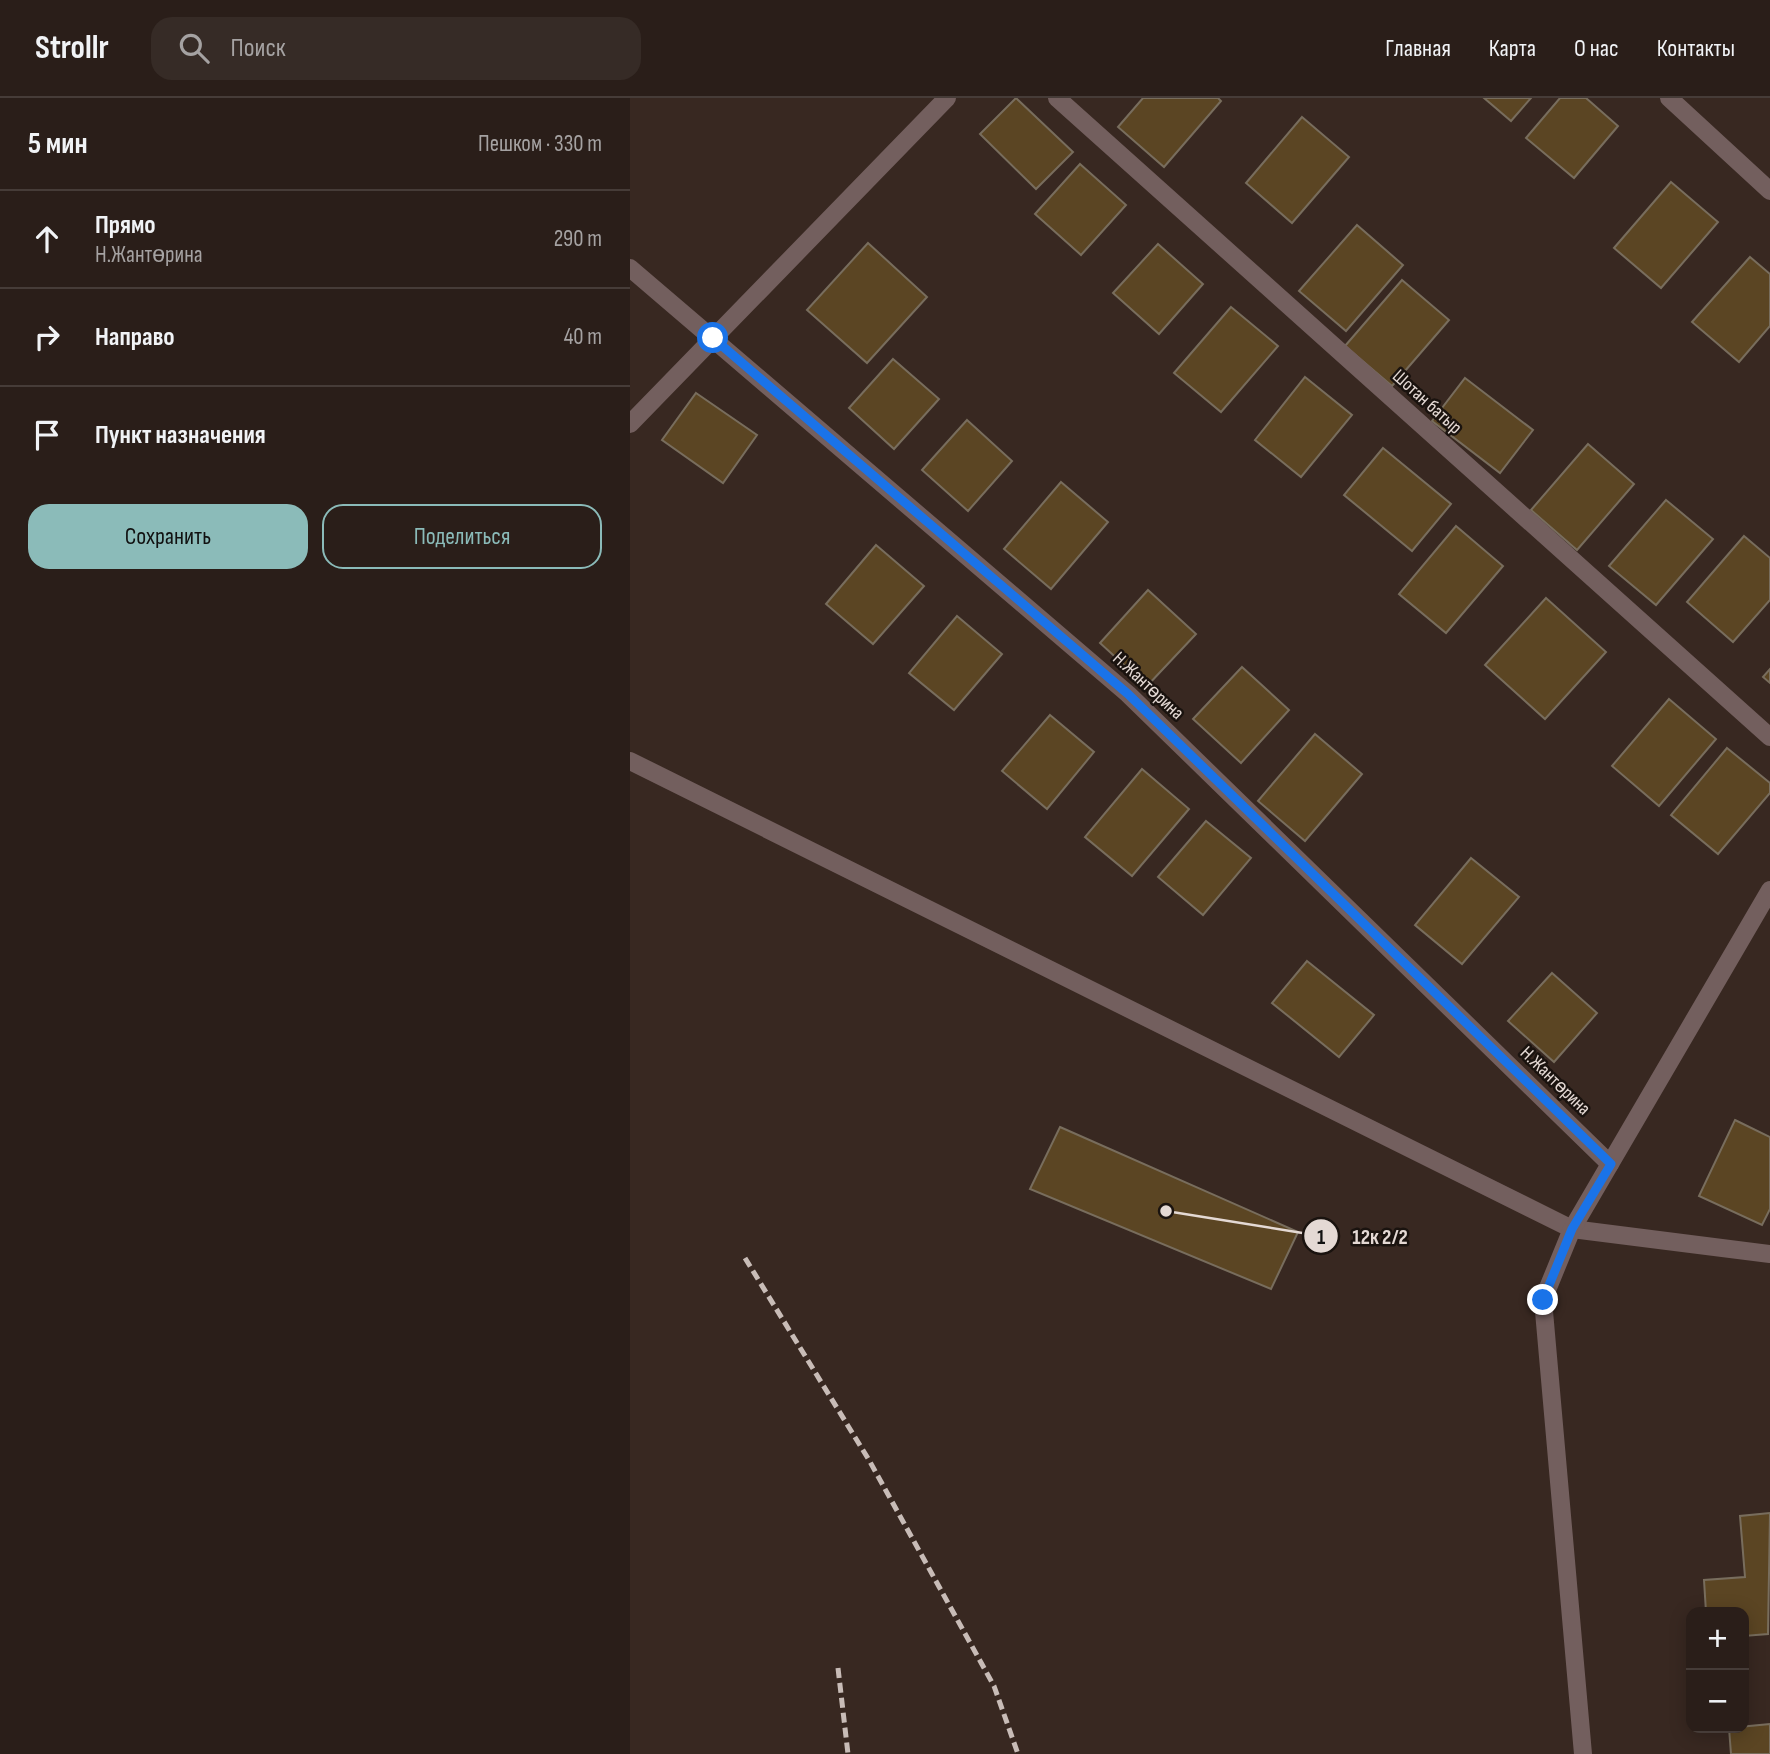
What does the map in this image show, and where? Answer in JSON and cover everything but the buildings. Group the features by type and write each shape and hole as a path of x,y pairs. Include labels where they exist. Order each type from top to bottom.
{"street":[{"path":"630,424 947,98"},
{"name":"Шотан батыр","path":"1057,98 1770,737"},
{"path":"1669,98 1770,191"},
{"name":"Н.Жантөрина","path":"630,268 1128,694 1611,1164"},
{"path":"630,761 1572,1229 1770,1254"},
{"path":"1583,1754 1543,1300 1572,1229 1770,890"}],"railway":[{"path":"745,1258 869,1460 994,1686 1018,1754"},
{"path":"838,1668 848,1754"}],"place":[{"name":"12к 2/2","path":"1166,1211"}],"route":[{"path":"713,338 1128,694 1611,1164 1572,1229 1543,1300"}]}
